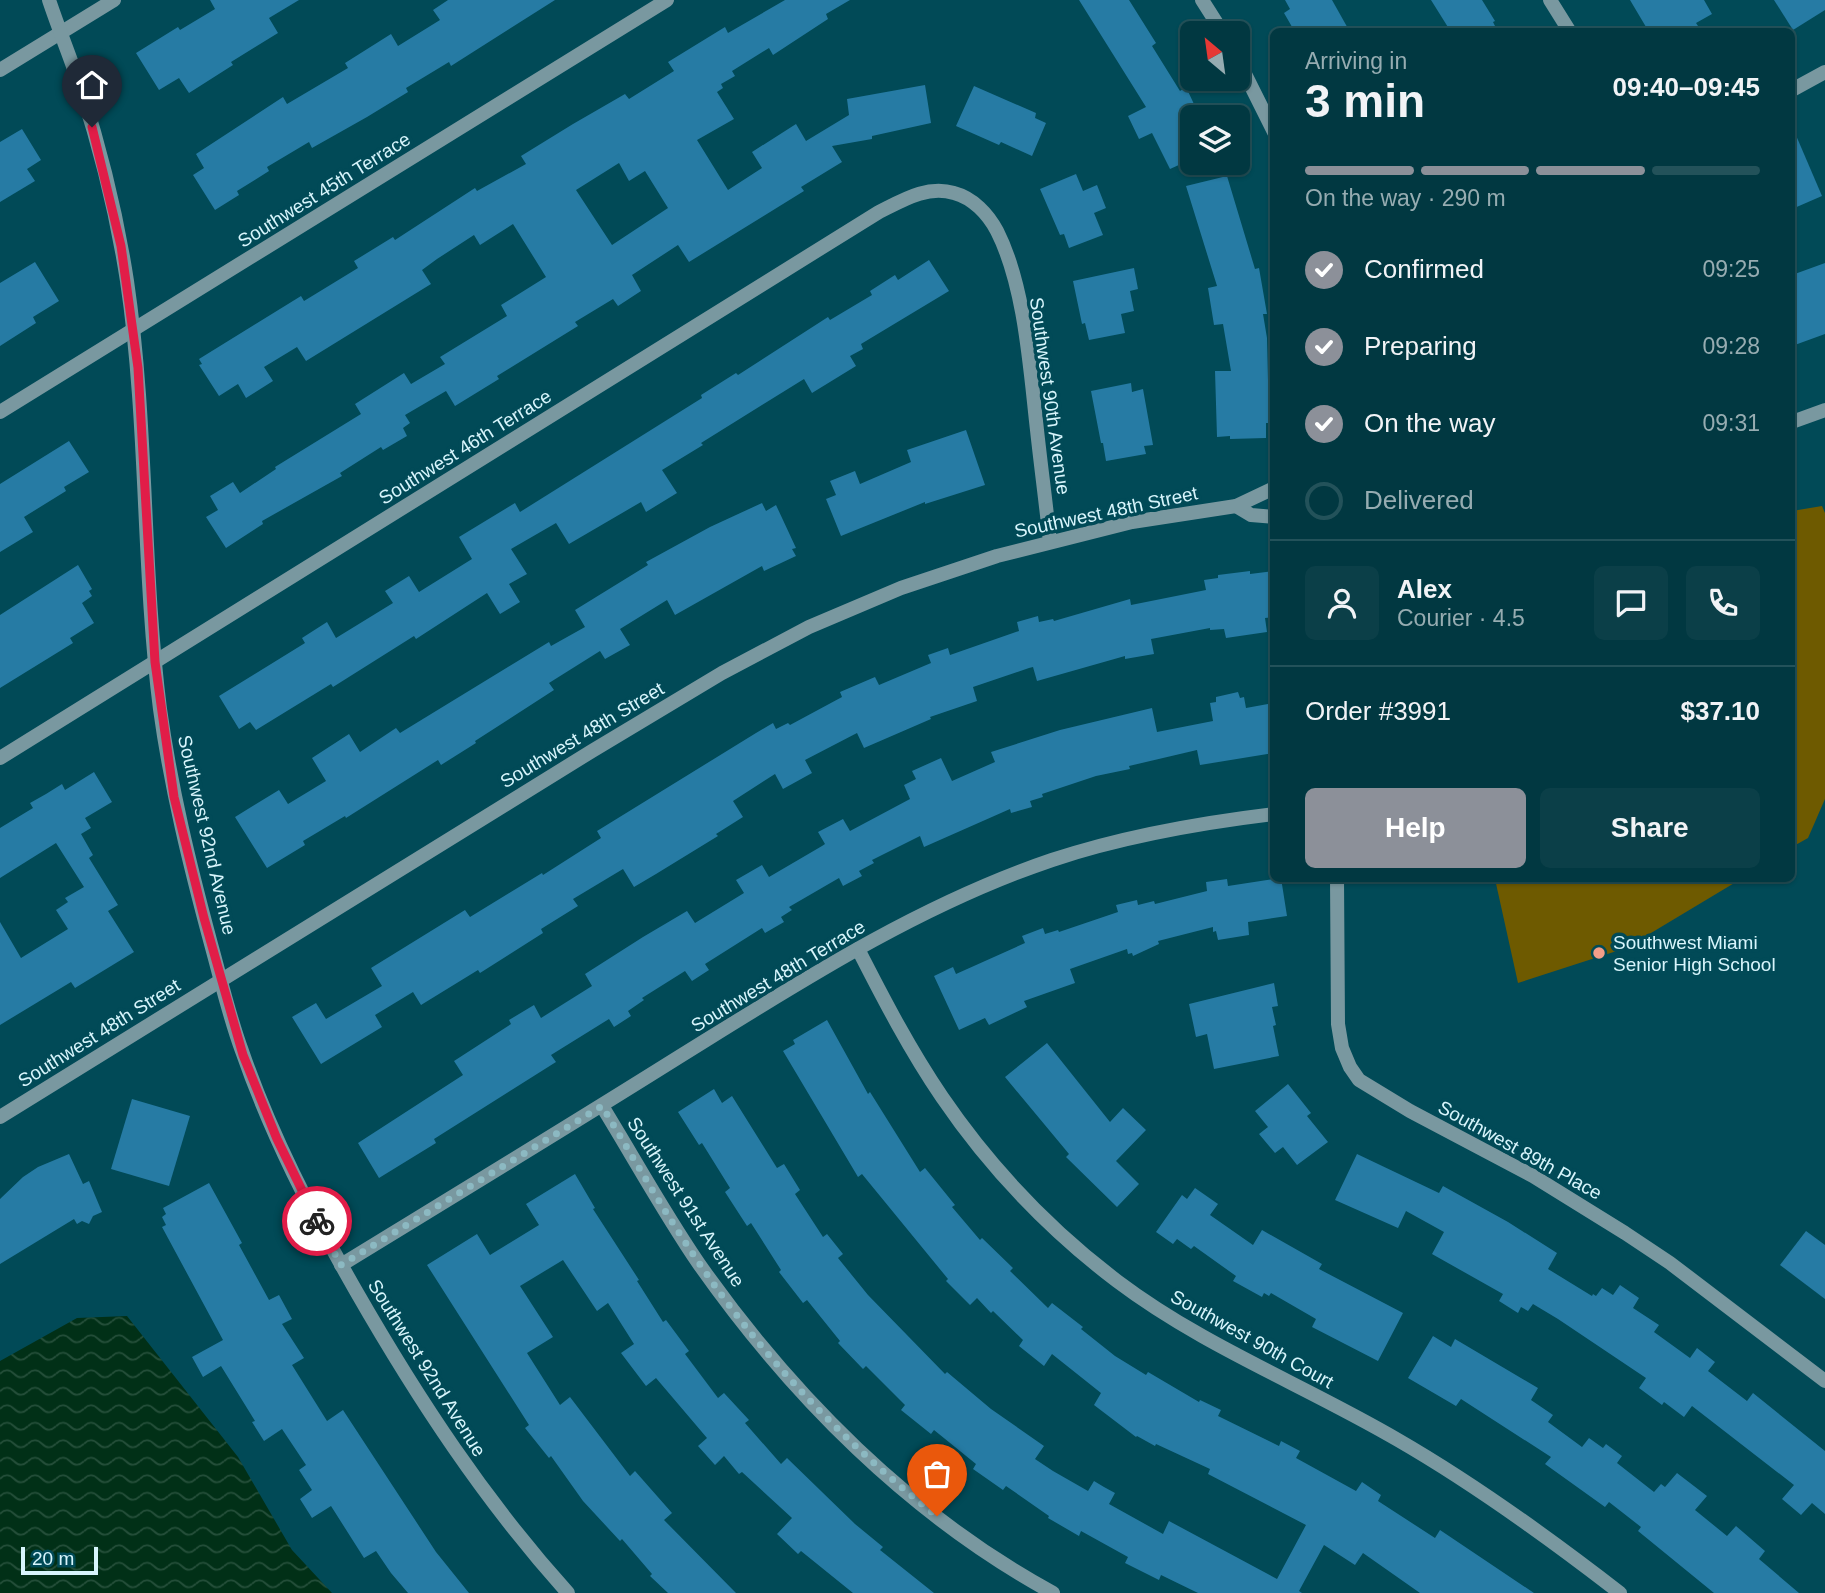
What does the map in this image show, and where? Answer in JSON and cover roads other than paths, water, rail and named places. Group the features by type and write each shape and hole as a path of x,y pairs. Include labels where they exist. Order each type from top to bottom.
{"street":[{"name":"Southwest 92nd Avenue","path":"48,0 82,94 108,184 127,283 141,405 155,662 174,797 221,981 243,1055 296,1179 341,1265 396,1359 451,1447 513,1530 568,1593"},
{"path":"0,70 114,0"},
{"name":"Southwest 45th Terrace","path":"0,412 667,0"},
{"path":"1202,0 1215,21"},
{"path":"1550,0 1568,28"},
{"path":"1795,88 1825,72"},
{"path":"1250,84 1270,123"},
{"name":"Southwest 46th Terrace","path":"0,758 879,212 922,192 941,190 957,193"},
{"name":"Southwest 90th Avenue","path":"957,193 971,200 986,214 997,231 1011,269 1028,348 1050,542"},
{"path":"1795,421 1825,410"},
{"name":"Southwest 48th Street","path":"0,1117 592,751 760,652 851,608 996,556 1132,522 1236,506 1270,490"},
{"name":"Southwest 48th Street","path":"1236,506 1251,514 1270,516"},
{"name":"Southwest 48th Terrace","path":"341,1265 756,1010 858,950 957,897 1053,860 1140,836 1191,825 1270,815"},
{"name":"Southwest 89th Place","path":"1337,882 1338,1024 1342,1048 1359,1080 1410,1111 1523,1170 1625,1233 1670,1263 1825,1381"},
{"name":"Southwest 90th Court","path":"858,950 918,1060 967,1132 1015,1188 1115,1280 1182,1325 1368,1423 1454,1475 1500,1504 1620,1593"},
{"name":"Southwest 91st Avenue","path":"602,1106 698,1262 795,1387 872,1462 915,1499 959,1532 1053,1593"}],"water":[{"path":"127,1316 238,1457 292,1550 332,1593 0,1593 0,1361 77,1318"}],"place":[{"name":"Southwest Miami Senior High School","path":"1599,953"}]}
